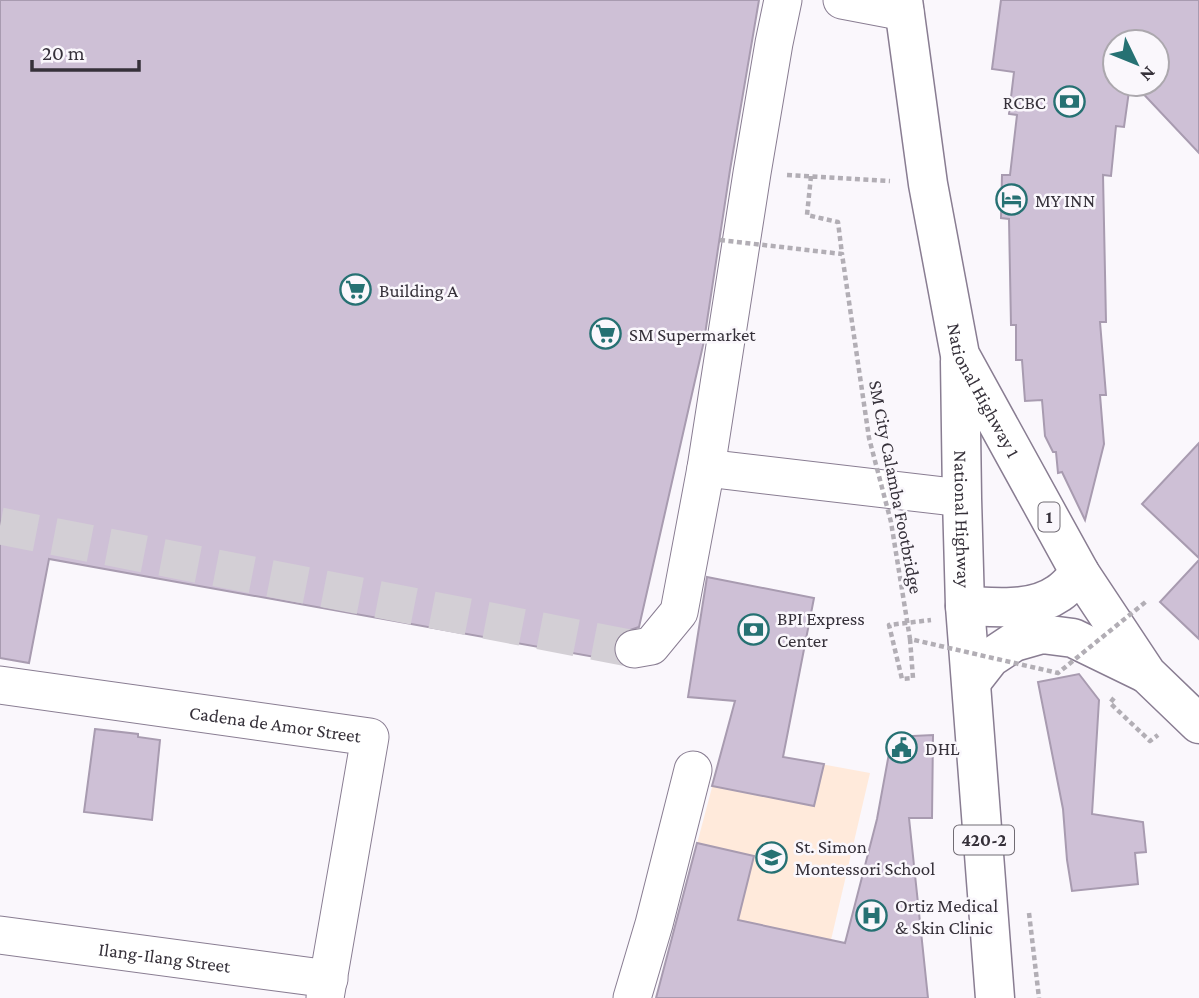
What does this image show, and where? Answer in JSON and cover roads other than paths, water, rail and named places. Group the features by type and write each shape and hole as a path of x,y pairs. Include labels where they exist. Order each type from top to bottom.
{"highway":[{"name":"National Highway 1","path":"904,6 928,184 960,355 1080,573 1147,674 1199,724"},
{"name":"National Highway","path":"960,355 965,606 995,998"},
{"path":"965,606 1033,605 1059,593 1080,573"},
{"name":"1","path":"972,681 998,652 1014,642 1042,634 1073,638 1147,674"}],"street":[{"path":"634,649 651,646 680,612 783,0"},
{"path":"842,0 904,6"},
{"path":"706,468 962,498"},
{"name":"Cadena de Amor Street","path":"0,685 370,737 327,988"},
{"path":"632,998 654,924 693,770"},
{"name":"Ilang-Ilang Street","path":"0,935 327,988"}],"tunnel":[{"path":"0,526 634,649"}],"place":[{"name":"RCBC","path":"1069,102"},
{"name":"MY INN","path":"1012,200"},
{"name":"Building A","path":"356,290"},
{"name":"SM Supermarket","path":"606,334"},
{"name":"BPI Express Center","path":"754,629"},
{"name":"DHL","path":"902,748"},
{"name":"St. Simon Montessori School","path":"772,857"},
{"name":"Ortiz Medical & Skin Clinic","path":"872,916"}]}
